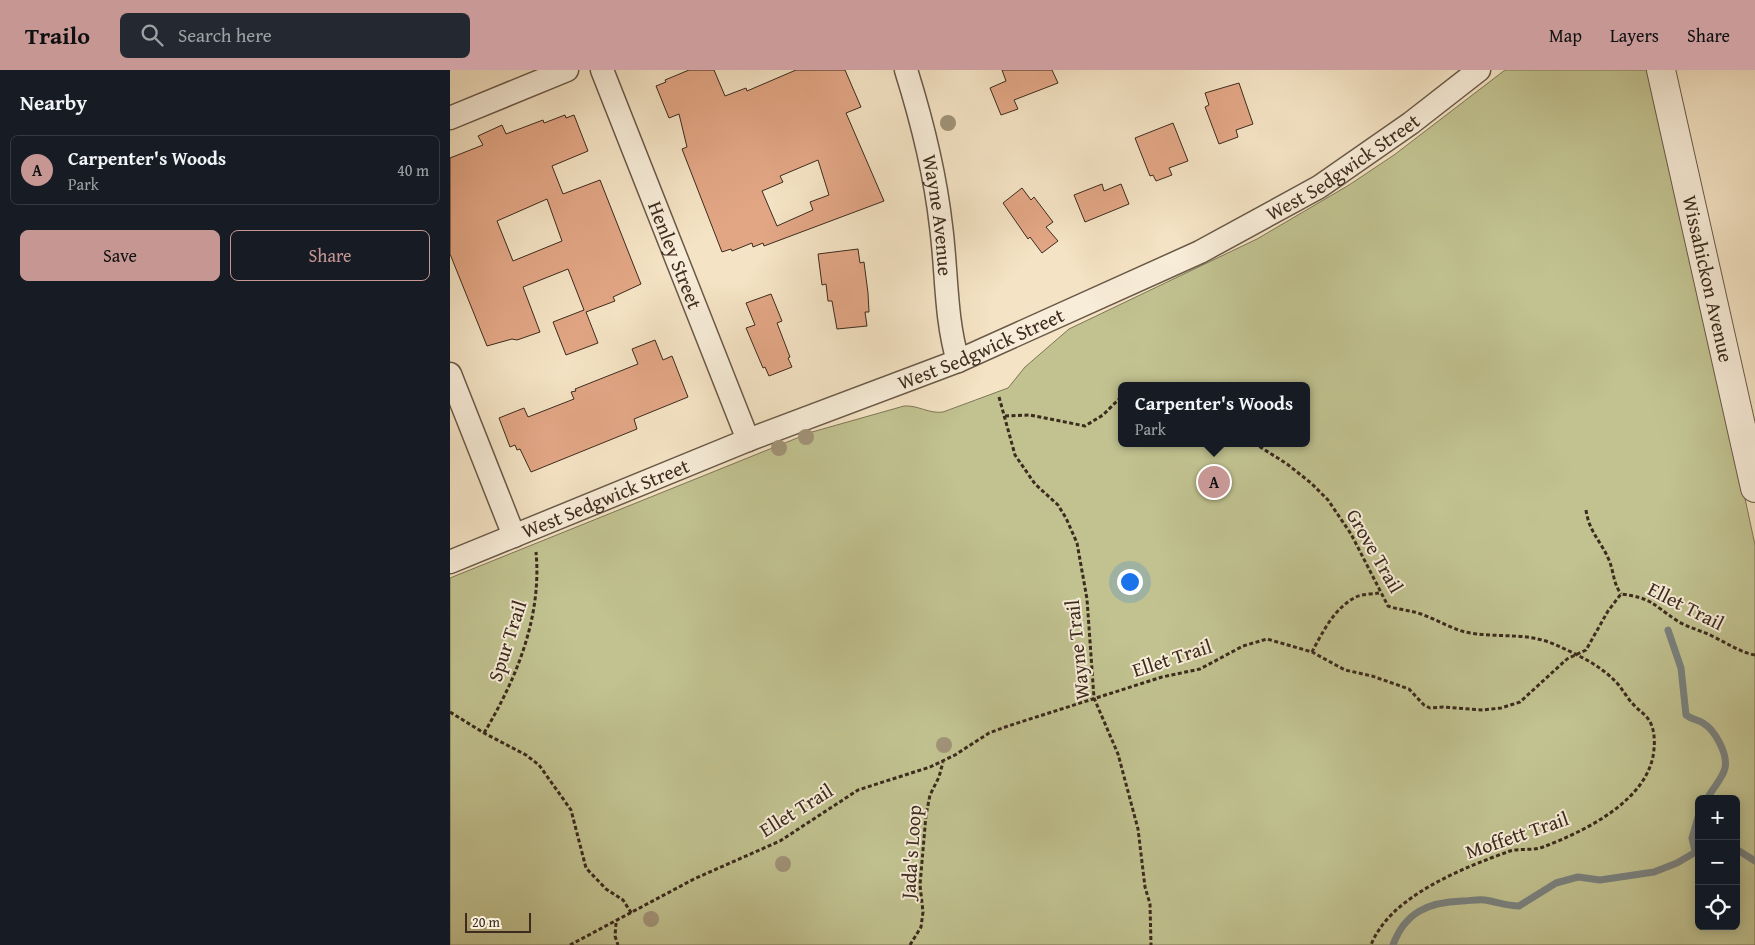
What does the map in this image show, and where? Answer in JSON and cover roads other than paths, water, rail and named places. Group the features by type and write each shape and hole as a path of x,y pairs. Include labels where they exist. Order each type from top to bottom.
{"street":[{"path":"450,118 568,70"},
{"name":"Henley Street","path":"602,70 748,440"},
{"name":"Wayne Avenue","path":"906,70 935,183 942,226 951,333 958,361"},
{"name":"West Sedgwick Street","path":"450,562 748,440 958,361 1200,252 1319,186 1367,155 1478,70"},
{"name":"Wissahickon Avenue","path":"1661,70 1755,488"},
{"path":"450,374 514,536"}],"waterway":[{"path":"1668,630 1681,668 1686,715 1708,726 1720,743 1725,756 1724,772 1710,795"},
{"path":"1695,828 1692,838 1695,851"},
{"path":"1393,945 1404,924 1411,917 1429,907 1450,902 1479,900 1519,906 1556,883 1578,877 1600,880 1654,872 1677,863 1695,852"},
{"path":"1740,852 1755,861"}],"place":[{"name":"Carpenter's Woods","path":"1214,482"}]}
